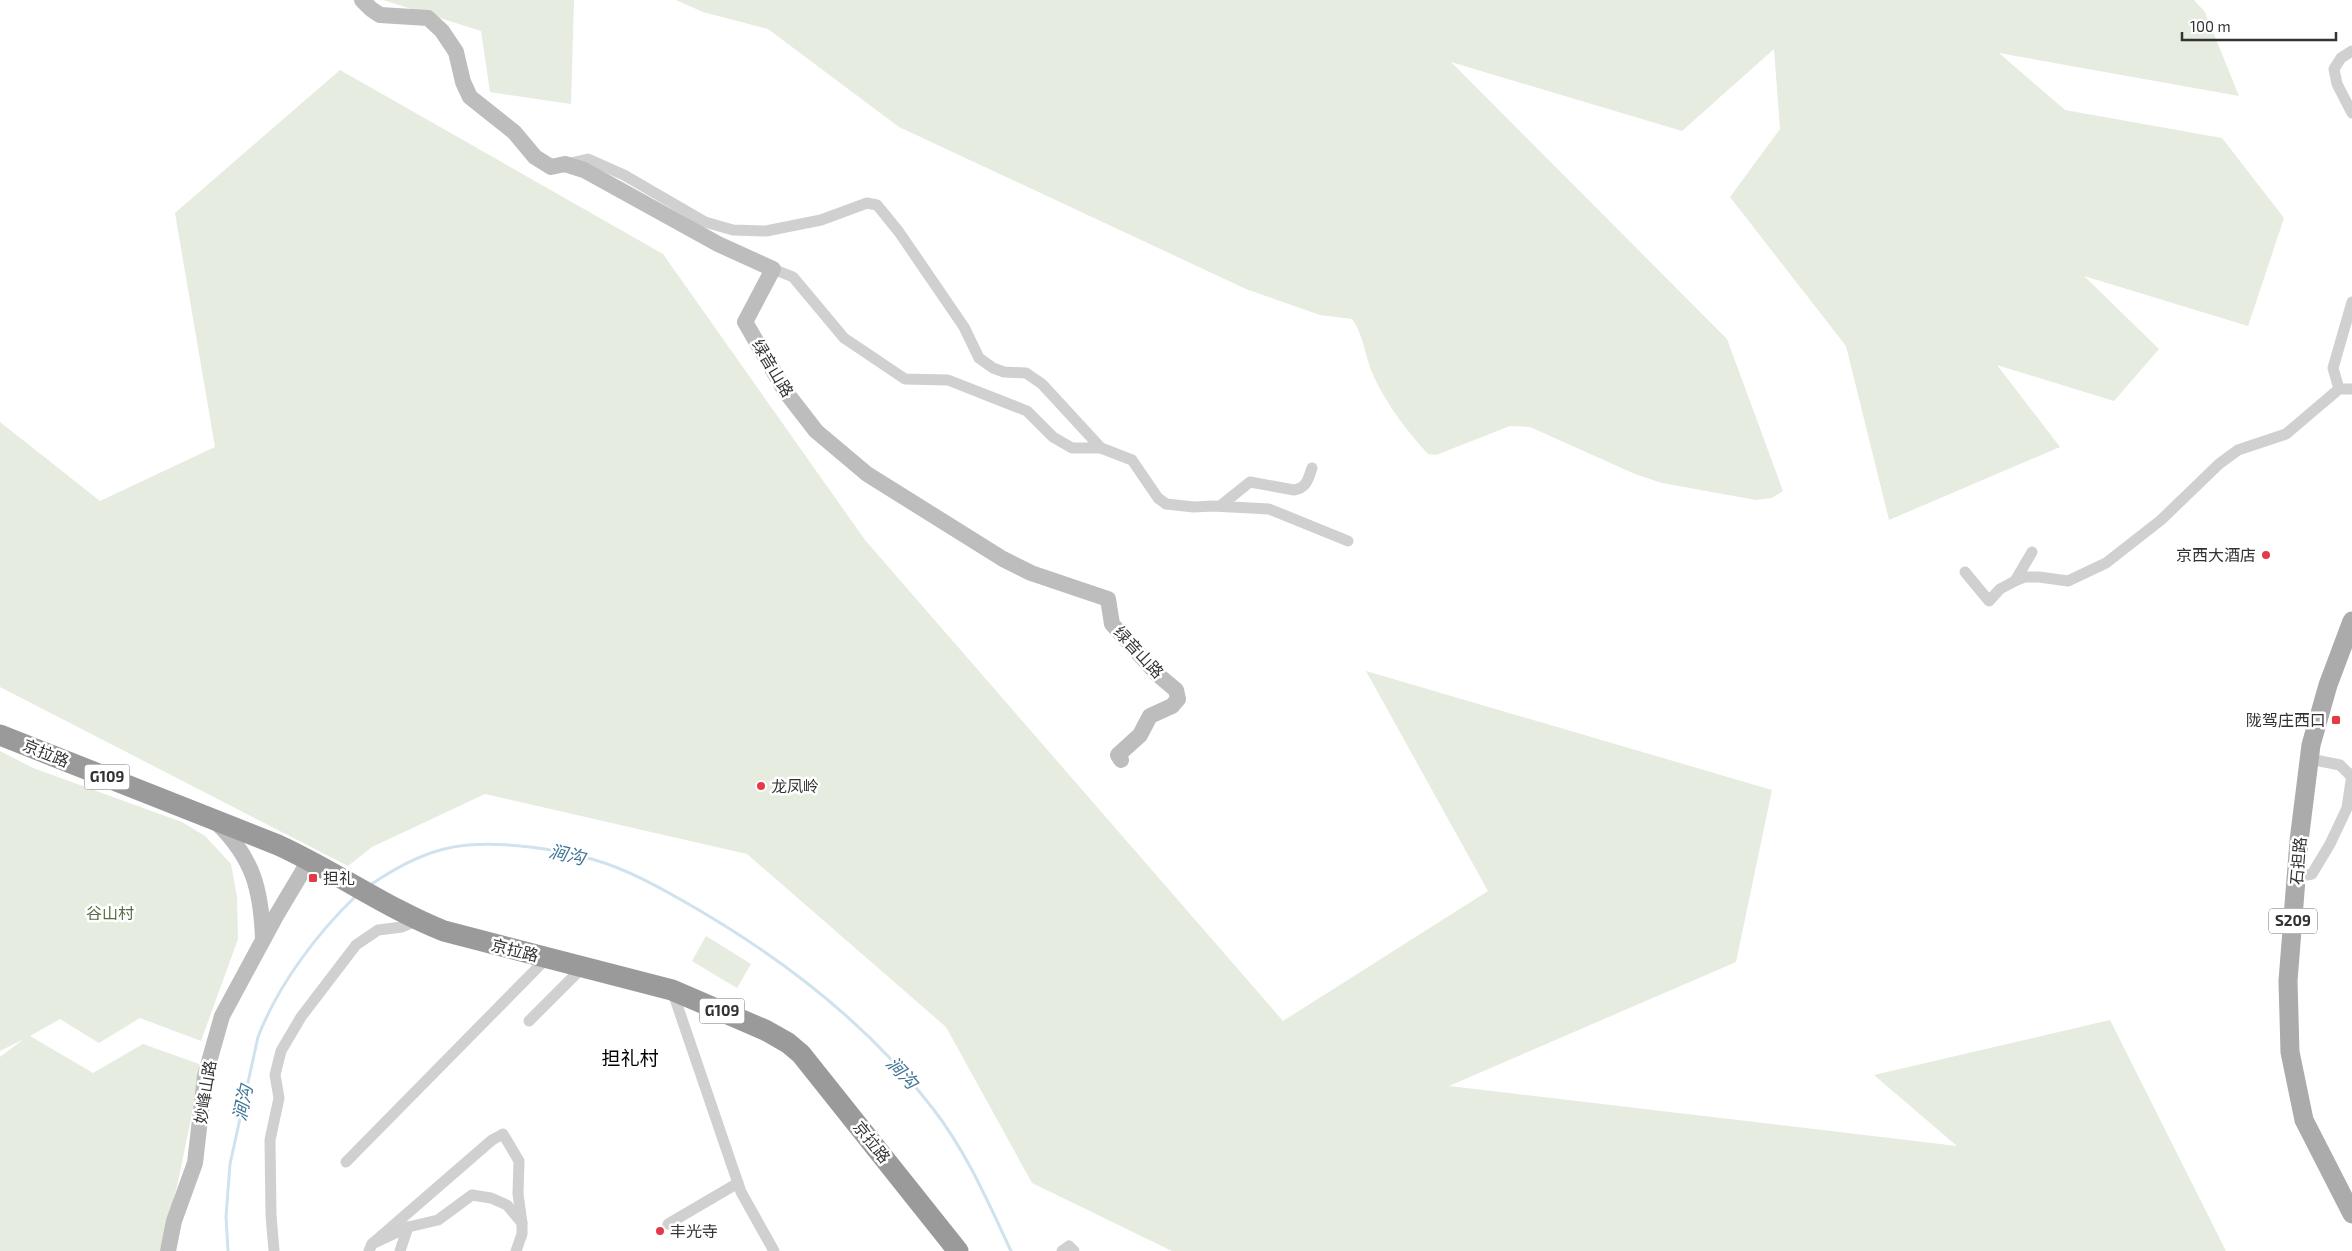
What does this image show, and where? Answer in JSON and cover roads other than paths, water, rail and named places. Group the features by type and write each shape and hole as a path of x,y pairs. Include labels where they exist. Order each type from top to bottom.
{"highway":[{"name":"京拉路","path":"0,735 214,819 315,862 419,920 472,940 672,990 765,1030 801,1054 958,1251"}],"main road":[{"name":"石担路","path":"2352,621 2318,717 2310,759 2296,877 2288,981 2290,1052 2304,1120 2352,1214"}],"street":[{"path":"362,0 380,15 428,18 442,31 456,52 463,82 470,97 514,132 535,157 551,167 588,159 624,175 705,222 733,230 766,231 821,220 867,203 878,205 964,326 979,358 992,368 1004,372 1026,373 1042,384 1101,448"},
{"path":"2352,51 2341,58 2334,69 2337,84 2352,113"},
{"path":"565,164 584,170 718,244 792,277 844,338 905,379 948,380 1027,411 1053,438 1072,448 1101,448 1132,460 1158,498 1166,504 1194,507 1220,506 1269,509 1348,541"},
{"name":"绿音山路","path":"773,269 745,322 785,391 816,431 867,474 1003,558 1031,573 1108,599 1112,624 1157,674 1176,690 1178,699 1172,706 1150,716 1140,735 1118,755 1121,760"},
{"path":"2339,389 2334,368 2352,302"},
{"path":"1965,572 1989,601 2000,589 2025,577 2039,577 2068,582 2106,563 2161,520 2219,464 2238,450 2286,434 2339,389 2352,389"},
{"path":"1220,506 1250,482 1294,490 1301,489 1306,485 1312,468"},
{"path":"2015,581 2032,552"},
{"path":"2296,877 2312,874 2330,844 2347,808 2352,775 2340,765 2310,759"},
{"path":"214,819 236,844 253,873 260,900 263,939"},
{"name":"妙峰山路","path":"168,1251 174,1221 195,1164 205,1076 222,1016 263,939 315,862"},
{"path":"274,1251 271,1215 270,1140 279,1098 274,1075 280,1051 301,1017 356,945 378,930 402,927 419,920"},
{"path":"346,1162 547,958"},
{"path":"529,1021 583,967"},
{"path":"672,990 738,1184 774,1251"},
{"path":"370,1247 492,1140 503,1134 519,1161 518,1194 522,1234 516,1251"},
{"path":"668,1224 738,1184"},
{"path":"370,1247 408,1227 438,1220 472,1195 491,1198 507,1205 522,1222"},
{"path":"400,1251 408,1227"},
{"path":"1062,1251 1069,1246 1074,1251"}],"waterway":[{"name":"涧沟","path":"370,885 404,864 429,854 454,847 483,844 549,850 595,860 630,873 685,902 788,968 851,1020 881,1049 934,1110 957,1143 1011,1251"},
{"name":"涧沟","path":"228,1251 226,1217 230,1164 258,1037 276,998 300,961 327,926 357,895"}],"place":[{"name":"京西大酒店","path":"2266,555"},
{"name":"陇驾庄西口","path":"2336,720"},
{"name":"龙凤岭","path":"761,786"},
{"name":"担礼","path":"313,878"},
{"name":"丰光寺","path":"660,1231"}],"district":[{"name":"担礼村","path":"630,1058"}],"park label":[{"name":"谷山村","path":"110,913"}]}
